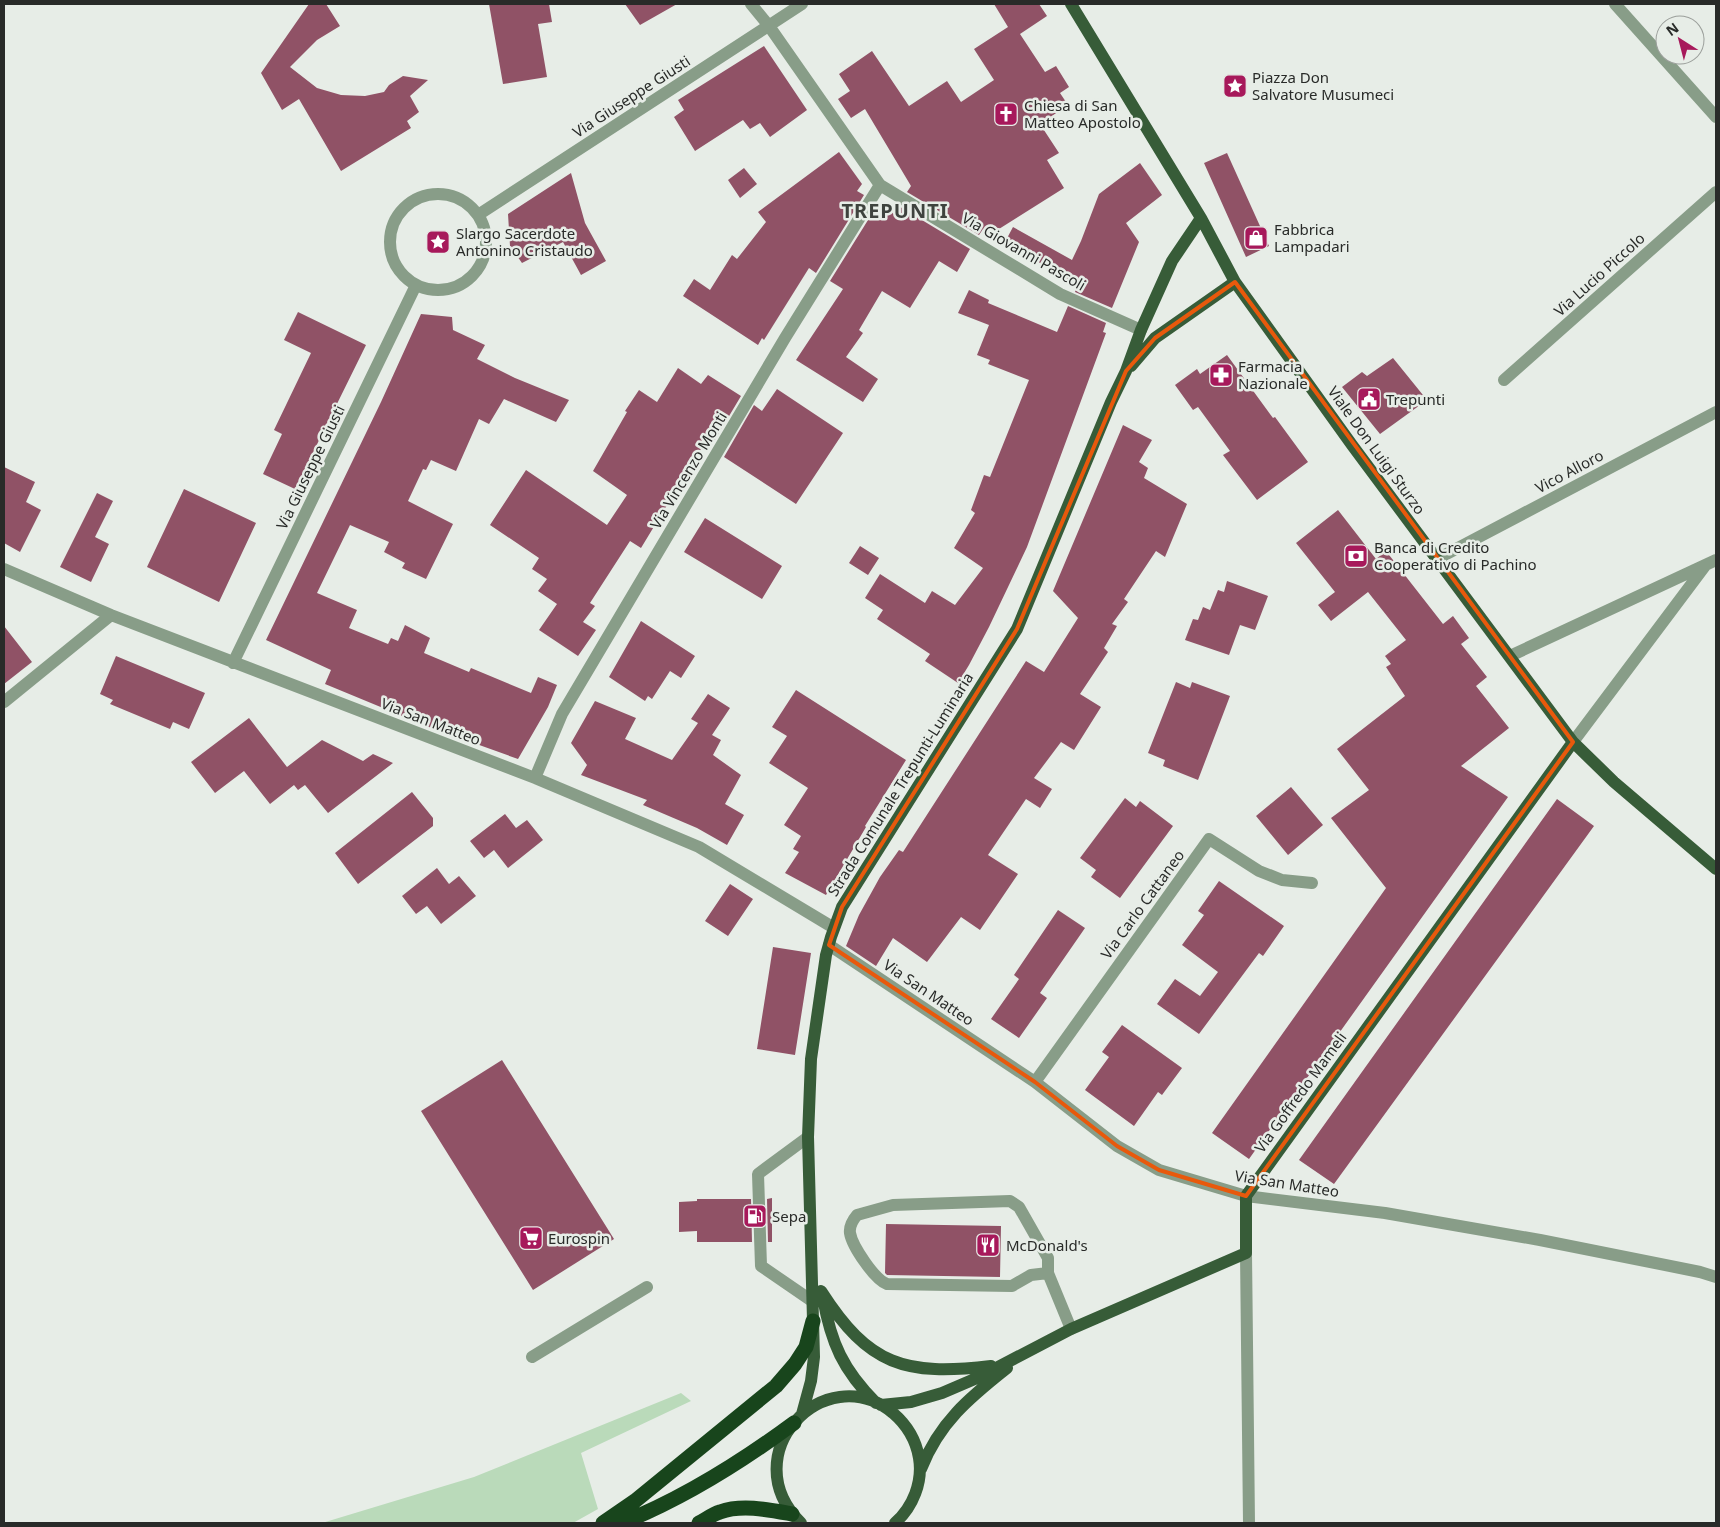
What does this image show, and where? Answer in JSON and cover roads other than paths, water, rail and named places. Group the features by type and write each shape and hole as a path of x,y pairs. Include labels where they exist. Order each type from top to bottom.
{"highway":[{"path":"603,1523 635,1501 776,1386 795,1364 806,1347 813,1321"},
{"path":"622,1523 666,1504 693,1489 760,1448 798,1418"},
{"path":"699,1523 720,1512 741,1509 768,1510 797,1519"}],"main road":[{"name":"Viale Don Luigi Sturzo","path":"1071,4 1201,218 1235,282 1352,445 1573,742 1614,782 1716,869"},
{"path":"1126,371 1140,330 1172,261 1201,218"},
{"path":"1126,371 1155,338 1235,282"},
{"name":"Strada Comunale Trepunti-Luminaria","path":"812,1242 808,1137 812,1059 829,945 834,928 842,907 1017,629 1111,402 1126,371"},
{"name":"Via Goffredo Mameli","path":"1246,1196 1573,742"},
{"path":"798,1418 819,1404 838,1398 858,1398 879,1404 910,1402 942,1393 1071,1329 1246,1253 1246,1196"},
{"path":"812,1242 831,1336 840,1356 851,1374 879,1404 897,1417 910,1433 918,1451 920,1472"},
{"path":"797,1519 782,1497 777,1478 777,1458 783,1440 798,1418 813,1368 812,1242"},
{"path":"821,1291 847,1328 871,1349 891,1361 913,1368 929,1370 1001,1365"},
{"path":"895,1523 905,1513 914,1497 920,1472 930,1447 944,1426 976,1393 1029,1351"}],"street":[{"name":"Via Giovanni Pascoli","path":"752,4 880,185 1060,294 1140,330"},
{"name":"Via Giuseppe Giusti","path":"478,215 802,4"},
{"path":"1615,4 1716,116"},
{"name":"Via Vincenzo Monti","path":"536,778 562,714 785,338 880,185"},
{"name":"Via Lucio Piccolo","path":"1504,380 1716,192"},
{"path":"441,194 460,199 470,205 484,226 486,238 485,251 481,264 465,282 453,288 441,290 428,289 416,285 398,269 392,257 389,245 394,220 410,202 422,196 441,194"},
{"name":"Via Giuseppe Giusti","path":"233,663 416,285"},
{"name":"Vico Alloro","path":"1437,559 1716,412"},
{"path":"1510,656 1711,562"},
{"path":"1573,742 1711,562"},
{"name":"Via San Matteo","path":"4,569 111,615 233,663 536,778 699,847 834,928"},
{"path":"4,702 111,615"},
{"name":"Via Carlo Cattaneo","path":"1035,1082 1209,839 1260,871 1282,880 1312,884"},
{"name":"Via San Matteo","path":"829,945 1035,1082 1117,1146 1159,1170 1246,1196 1385,1213 1540,1240 1700,1272 1716,1277"},
{"path":"808,1137 758,1174 760,1266 812,1301"},
{"path":"1048,1274 1031,1275 1012,1286 887,1284 883,1283 876,1276 855,1246 850,1233 851,1225 856,1215 893,1205 1010,1201 1019,1207 1048,1258 1048,1274 1071,1329"},
{"path":"1246,1253 1248,1523"},
{"path":"532,1357 647,1287"}],"place":[{"name":"Piazza Don Salvatore Musumeci","path":"1235,86"},
{"name":"Chiesa di San Matteo Apostolo","path":"1006,114"},
{"name":"Fabbrica Lampadari","path":"1256,238"},
{"name":"Slargo Sacerdote Antonino Cristaudo","path":"438,242"},
{"name":"Farmacia Nazionale","path":"1221,375"},
{"name":"Trepunti","path":"1369,399"},
{"name":"Banca di Credito Cooperativo di Pachino","path":"1356,556"},
{"name":"Sepa","path":"755,1216"},
{"name":"Eurospin","path":"531,1238"},
{"name":"McDonald's","path":"988,1245"}],"district":[{"name":"TREPUNTI","path":"895,210"}]}
